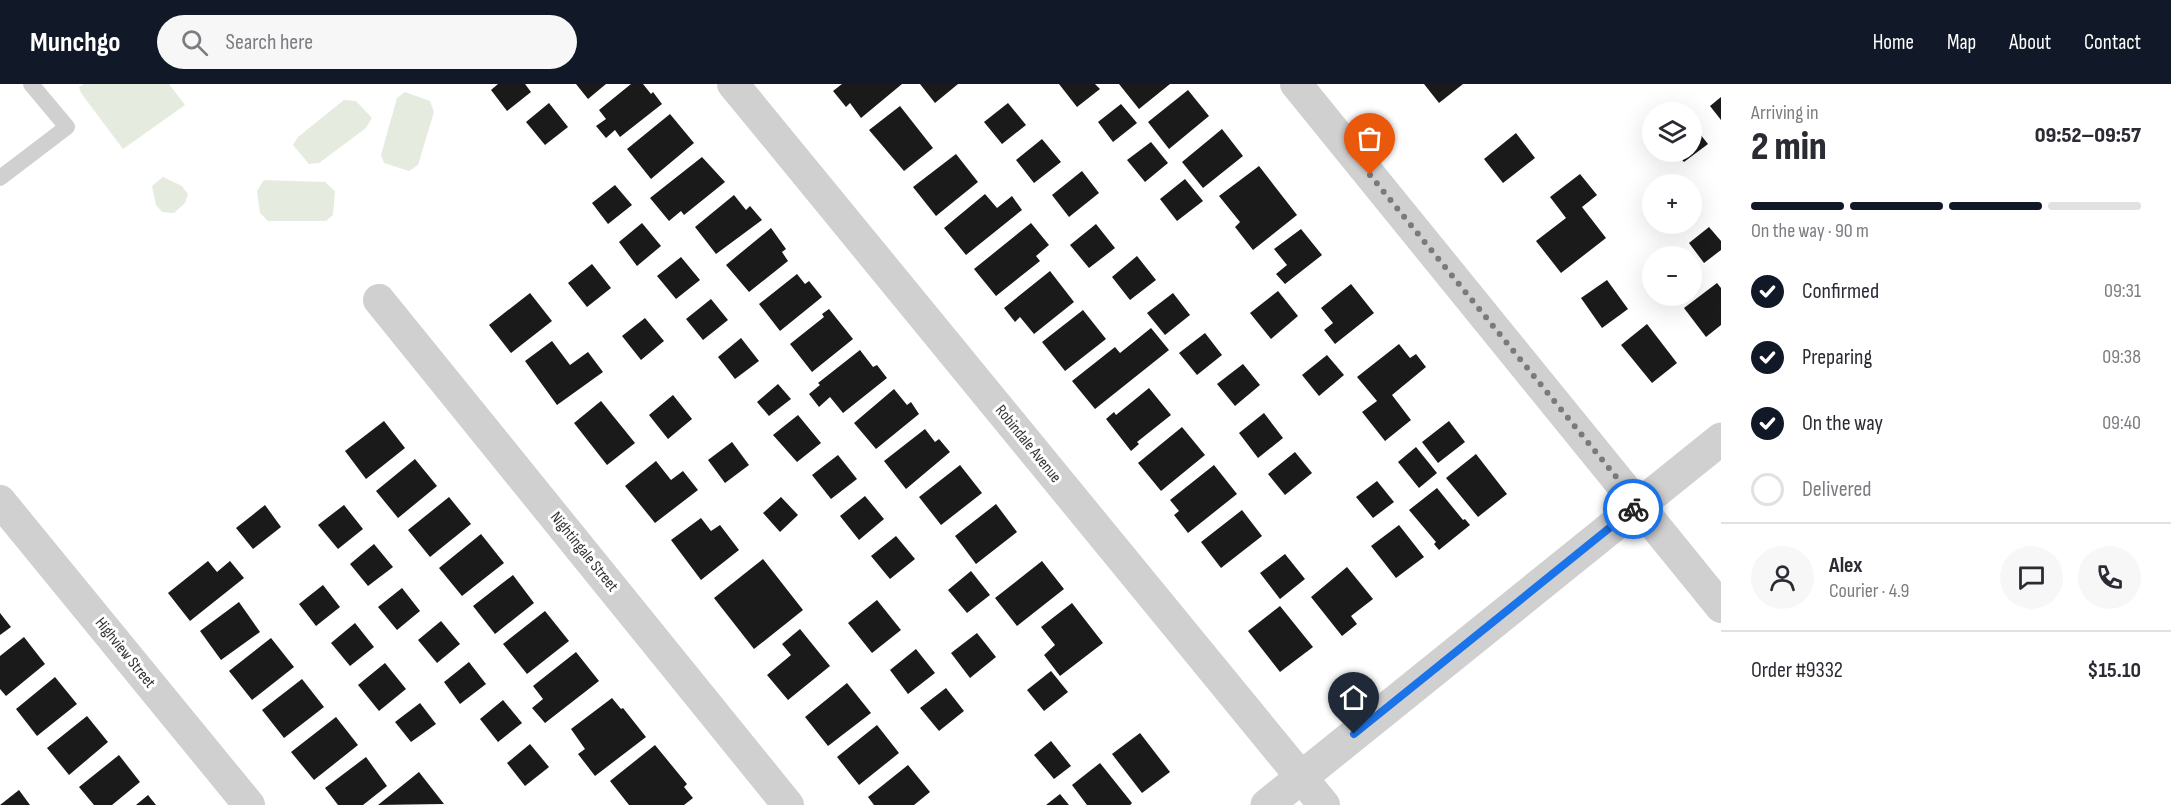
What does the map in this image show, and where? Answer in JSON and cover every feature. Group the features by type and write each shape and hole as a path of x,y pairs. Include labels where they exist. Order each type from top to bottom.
{"street":[{"name":"Robindale Avenue","path":"733,84 1324,805"},
{"path":"1296,84 1721,607"},
{"name":"Nightingale Street","path":"380,300 788,805"},
{"path":"1267,805 1721,439"},
{"name":"Highview Street","path":"0,501 249,805"}],"lane":[{"path":"0,178 67,127 31,84"}],"shaded area":[{"path":"84,84 169,84 185,105 123,149 81,93 79,87"},
{"path":"405,92 430,101 434,112 418,165 409,171 384,163 381,155 397,98"},
{"path":"344,100 356,101 372,118 366,128 319,163 309,164 293,145 298,137"},
{"path":"163,177 182,186 188,194 185,203 174,213 162,212 156,205 152,186"},
{"path":"264,180 325,182 335,191 333,215 326,221 268,221 260,213 257,191"}],"building":[{"path":"498,84 525,84 531,92 507,111 491,90"},
{"path":"576,84 606,84 588,99"},
{"path":"631,84 643,84 662,104 620,137 615,130 606,138 596,126 606,119 599,110"},
{"path":"842,84 902,84 861,118 850,103 846,107 833,91"},
{"path":"920,84 958,84 935,103"},
{"path":"1059,84 1095,84 1100,89 1077,107"},
{"path":"1119,84 1170,84 1139,109"},
{"path":"1424,84 1463,84 1439,103"},
{"path":"1188,90 1209,116 1169,149 1148,122"},
{"path":"1721,97 1721,120 1710,106"},
{"path":"549,103 568,127 545,145 526,122"},
{"path":"1008,103 1026,125 1002,144 984,122"},
{"path":"1121,104 1137,123 1113,142 1098,122"},
{"path":"900,106 933,148 904,171 869,130"},
{"path":"670,114 694,143 651,179 627,149"},
{"path":"1222,129 1243,156 1203,188 1182,162"},
{"path":"1516,133 1535,158 1503,183 1484,159"},
{"path":"1702,136 1708,144 1702,148"},
{"path":"1042,139 1061,162 1034,183 1016,160"},
{"path":"1151,142 1168,163 1145,182 1127,160"},
{"path":"956,154 978,182 936,216 913,187"},
{"path":"702,157 725,182 684,215 681,211 669,221 650,198"},
{"path":"1259,166 1297,215 1253,250 1235,227 1240,222 1219,196"},
{"path":"1082,171 1099,193 1069,217 1052,195"},
{"path":"1580,174 1597,195 1582,207 1606,238 1561,273 1536,241 1566,218 1550,197"},
{"path":"1185,179 1203,201 1177,221 1160,199"},
{"path":"615,185 632,205 608,224 592,203"},
{"path":"985,194 997,208 1012,196 1022,210 966,255 944,228"},
{"path":"734,195 746,210 750,206 762,220 716,254 695,227"},
{"path":"642,223 661,246 637,266 619,242"},
{"path":"1031,223 1049,245 1036,256 1040,261 996,296 974,269"},
{"path":"1096,224 1115,248 1089,268 1070,245"},
{"path":"1709,227 1721,241 1721,250 1704,263 1702,246 1691,246 1689,243"},
{"path":"771,228 786,249 782,252 788,261 749,292 726,265"},
{"path":"1301,229 1322,255 1285,284 1276,274 1287,265 1274,249"},
{"path":"1137,256 1156,280 1130,300 1112,277"},
{"path":"681,257 700,280 676,299 657,276"},
{"path":"592,264 611,288 587,307 568,283"},
{"path":"1050,271 1074,302 1034,334 1020,317 1015,322 1004,308"},
{"path":"797,274 805,284 809,281 822,297 780,331 759,304"},
{"path":"1607,280 1628,309 1602,328 1581,298"},
{"path":"1717,283 1721,288 1721,325 1706,337 1684,308 1702,306 1702,294"},
{"path":"1351,284 1374,313 1335,344 1324,330 1333,323 1321,308"},
{"path":"1278,291 1298,316 1271,339 1250,313"},
{"path":"530,293 552,321 511,353 489,325"},
{"path":"1173,293 1190,315 1165,335 1147,313"},
{"path":"711,299 728,320 703,340 686,319"},
{"path":"829,309 853,339 812,372 790,344 824,317 822,314"},
{"path":"1083,310 1106,339 1065,371 1042,342"},
{"path":"645,318 664,341 641,360 622,336"},
{"path":"1647,324 1677,363 1652,383 1621,345"},
{"path":"1151,328 1169,350 1095,409 1072,381 1115,347 1120,353"},
{"path":"1205,333 1222,355 1197,375 1179,353"},
{"path":"741,338 759,361 735,379 718,357"},
{"path":"552,341 570,365 588,352 603,372 557,405 525,361"},
{"path":"1399,344 1410,358 1416,354 1426,367 1392,395 1411,420 1385,441 1362,412 1377,401 1357,377"},
{"path":"860,350 873,367 877,365 887,378 843,413 830,397 819,407 809,394 820,385 818,383"},
{"path":"1327,355 1344,375 1319,396 1302,375"},
{"path":"1243,364 1260,385 1235,406 1217,384"},
{"path":"778,384 791,399 769,416 757,402"},
{"path":"1149,388 1171,415 1137,442 1139,444 1131,451 1106,419 1114,412 1116,415"},
{"path":"894,389 907,405 911,402 919,414 876,449 854,423"},
{"path":"673,395 692,419 668,439 649,415"},
{"path":"601,401 635,443 607,465 574,423"},
{"path":"1264,413 1283,438 1258,458 1239,433"},
{"path":"798,415 821,443 797,462 773,435"},
{"path":"384,421 405,448 366,479 345,451"},
{"path":"1449,421 1465,442 1438,463 1422,442"},
{"path":"1182,427 1205,455 1161,491 1138,463"},
{"path":"925,429 935,442 939,439 950,452 906,489 884,461"},
{"path":"732,442 749,465 725,483 708,460"},
{"path":"1416,447 1437,473 1419,488 1398,462"},
{"path":"1295,452 1312,473 1285,495 1268,474"},
{"path":"1476,454 1507,494 1478,517 1446,478"},
{"path":"838,455 857,479 831,499 812,475"},
{"path":"415,459 437,486 398,518 376,491"},
{"path":"656,461 671,480 683,471 698,490 655,523 625,486"},
{"path":"960,465 982,493 941,525 919,497"},
{"path":"1214,465 1237,494 1188,533 1174,515 1179,511 1170,500"},
{"path":"1377,481 1394,502 1373,518 1356,497"},
{"path":"1437,488 1463,520 1465,519 1470,525 1439,550 1434,544 1436,542 1409,510"},
{"path":"865,496 884,519 859,540 840,516"},
{"path":"449,497 471,524 430,557 408,530"},
{"path":"781,497 798,515 780,532 763,513"},
{"path":"996,504 1017,532 976,564 955,536"},
{"path":"265,505 281,527 253,549 236,528"},
{"path":"344,505 363,529 338,549 318,525"},
{"path":"1242,510 1262,536 1221,568 1201,542"},
{"path":"701,518 711,531 720,525 739,550 701,580 671,540"},
{"path":"1399,525 1424,557 1396,578 1371,546"},
{"path":"481,534 504,563 462,596 439,568"},
{"path":"896,536 915,559 890,579 871,556"},
{"path":"374,544 393,567 368,586 350,564"},
{"path":"1285,554 1305,579 1280,599 1260,573"},
{"path":"763,559 803,610 754,649 714,598"},
{"path":"208,561 217,572 230,561 244,578 190,621 168,593"},
{"path":"1042,561 1064,589 1017,626 995,598"},
{"path":"1347,567 1373,599 1351,616 1357,624 1342,636 1311,597"},
{"path":"971,571 990,595 967,613 948,590"},
{"path":"513,575 534,603 495,634 473,606"},
{"path":"323,585 340,607 316,626 299,604"},
{"path":"402,588 420,611 397,630 378,607"},
{"path":"877,600 901,630 872,653 848,623"},
{"path":"239,602 260,632 221,660 200,631"},
{"path":"1072,603 1103,643 1060,676 1044,655 1055,645 1041,627"},
{"path":"1280,606 1313,647 1280,672 1248,631"},
{"path":"545,611 569,641 527,674 503,644"},
{"path":"0,613 11,627 0,635"},
{"path":"441,621 460,644 437,663 418,640"},
{"path":"355,623 374,647 350,666 331,643"},
{"path":"800,629 830,666 788,700 767,675 791,655 782,644"},
{"path":"977,633 996,657 970,678 951,653"},
{"path":"24,637 45,664 6,696 0,689 0,656"},
{"path":"271,638 294,667 252,700 229,671"},
{"path":"916,649 935,673 908,694 890,670"},
{"path":"576,652 599,681 545,723 532,708 543,699 533,686"},
{"path":"469,662 486,684 460,704 444,682"},
{"path":"385,663 406,689 379,711 358,685"},
{"path":"1051,671 1068,692 1044,711 1027,690"},
{"path":"55,677 77,704 37,736 16,709"},
{"path":"302,679 324,707 284,738 262,710"},
{"path":"847,683 871,713 828,746 805,717"},
{"path":"946,688 964,711 939,731 920,708"},
{"path":"612,698 646,737 595,776 578,754 585,749 571,729"},
{"path":"503,700 522,723 498,742 480,719"},
{"path":"420,703 436,724 411,742 395,722"},
{"path":"87,716 108,742 69,775 47,748"},
{"path":"336,717 358,745 314,780 291,752"},
{"path":"877,725 899,753 859,785 837,757"},
{"path":"1140,733 1170,772 1142,793 1112,754"},
{"path":"1051,741 1071,766 1054,779 1034,755"},
{"path":"530,744 549,767 525,786 507,763"},
{"path":"655,745 687,784 684,787 693,798 684,805 629,805 610,781"},
{"path":"119,755 140,782 112,805 94,805 79,787"},
{"path":"366,757 387,786 363,805 338,805 325,788"},
{"path":"1100,763 1132,803 1130,805 1087,805 1072,785"},
{"path":"908,765 930,792 914,805 874,805 868,797"},
{"path":"419,772 444,804 378,805"},
{"path":"19,790 30,805 0,805"},
{"path":"1060,794 1069,805 1046,805"},
{"path":"148,795 156,805 136,805"}],"way so far":[{"path":"1370,175 1639,505 1633,509"}],"route":[{"path":"1354,734 1633,509"}]}
